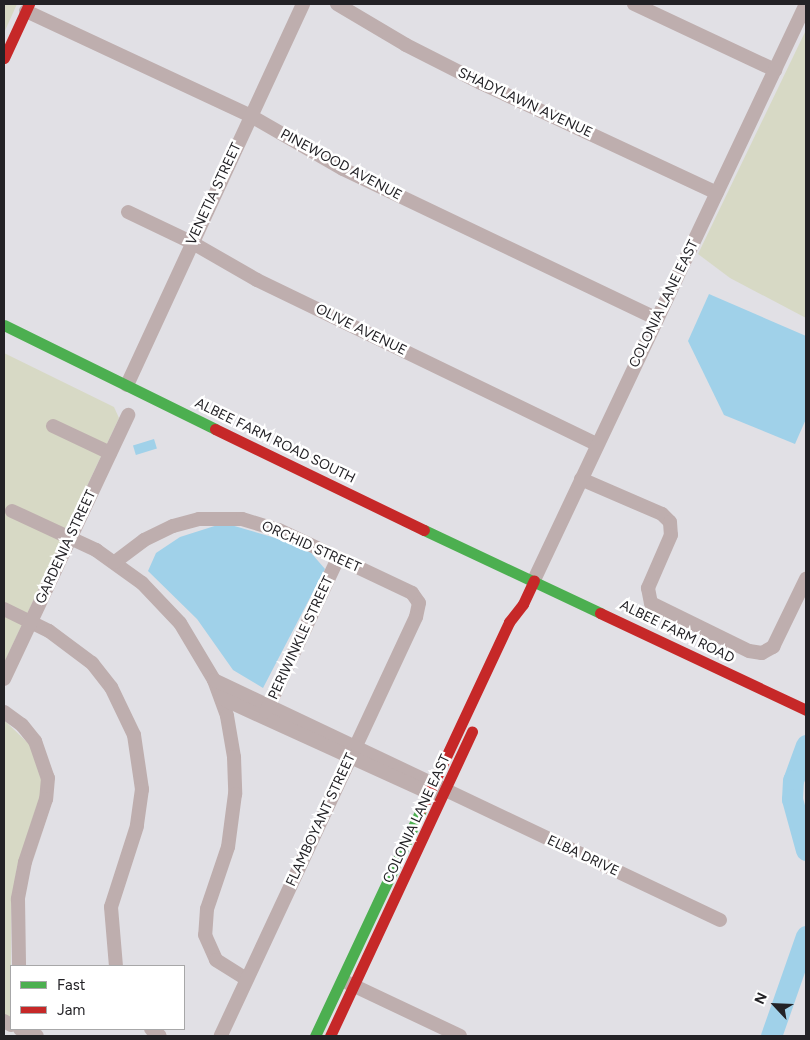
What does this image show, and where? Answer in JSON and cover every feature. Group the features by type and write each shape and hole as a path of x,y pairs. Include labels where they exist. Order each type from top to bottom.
{"street":[{"name":"VENETIA STREET","path":"127,385 191,242 303,4"},
{"name":"SHADYLAWN AVENUE","path":"337,4 406,45 472,79 717,193"},
{"path":"634,4 774,70"},
{"name":"COLONIA LANE EAST","path":"315,1036 509,622 523,604 596,444 657,320 806,4"},
{"name":"PINEWOOD AVENUE","path":"28,7 251,116 343,169 657,320"},
{"path":"4,58 28,7"},
{"name":"OLIVE AVENUE","path":"128,212 191,242 256,280 596,444"},
{"name":"ALBEE FARM ROAD SOUTH","path":"4,325 342,491 534,580"},
{"name":"GARDENIA STREET","path":"4,680 128,415"},
{"path":"53,426 110,453"},
{"path":"581,479 662,514 670,522 670,541 648,588 651,603 749,651 762,653 774,647 806,579"},
{"path":"12,511 70,537 115,562 170,611 214,680 222,698 234,757 234,814 225,859 207,909 205,935 216,960 247,979"},
{"name":"ORCHID STREET","path":"115,562 158,532 187,522 216,517 242,519 268,526 412,592 419,603"},
{"name":"PERIWINKLE STREET","path":"267,712 338,558"},
{"name":"ALBEE FARM ROAD","path":"534,580 806,710"},
{"name":"FLAMBOYANT STREET","path":"221,1036 416,617 419,603"},
{"name":"COLONIA LANE EAST","path":"490,692 519,628 523,604"},
{"path":"4,609 70,644 102,675 120,703 139,754 140,808 112,907 116,965"},
{"path":"214,680 267,712"},
{"path":"222,698 267,712"},
{"path":"4,712 22,725 35,741 48,778 46,799 25,862 18,899 19,965"},
{"name":"ELBA DRIVE","path":"267,712 431,787 446,792 720,920"},
{"name":"COLONIA LANE EAST","path":"330,1036 446,792 478,720"},
{"path":"341,980 460,1036"},
{"path":"22,1030 37,1036"}],"green space":[{"path":"4,4 17,4 4,33"},
{"path":"806,30 806,318 730,278 698,254"},
{"path":"4,353 114,407 119,418 4,663"},
{"path":"4,720 30,745 42,782 41,797 17,867 11,906 10,1020 4,1017"}],"water":[{"path":"709,294 806,336 806,419 795,444 724,415 688,341"},
{"path":"154,439 157,449 136,455 133,445"},
{"path":"224,523 306,547 325,569 263,688 233,670 197,619 148,571 156,553 180,537"}],"waterway":[{"path":"806,745 793,780 792,799 806,850"},
{"path":"771,1036 806,936"}],"traffic: fast":[{"path":"4,325 215,429"},
{"path":"424,530 600,613"},
{"path":"315,1036 422,808"}],"traffic: jam":[{"path":"4,58 29,4"},
{"path":"215,429 424,530"},
{"path":"422,808 509,622 523,604 534,580"},
{"path":"600,613 806,710"},
{"path":"330,1036 472,732"}]}
